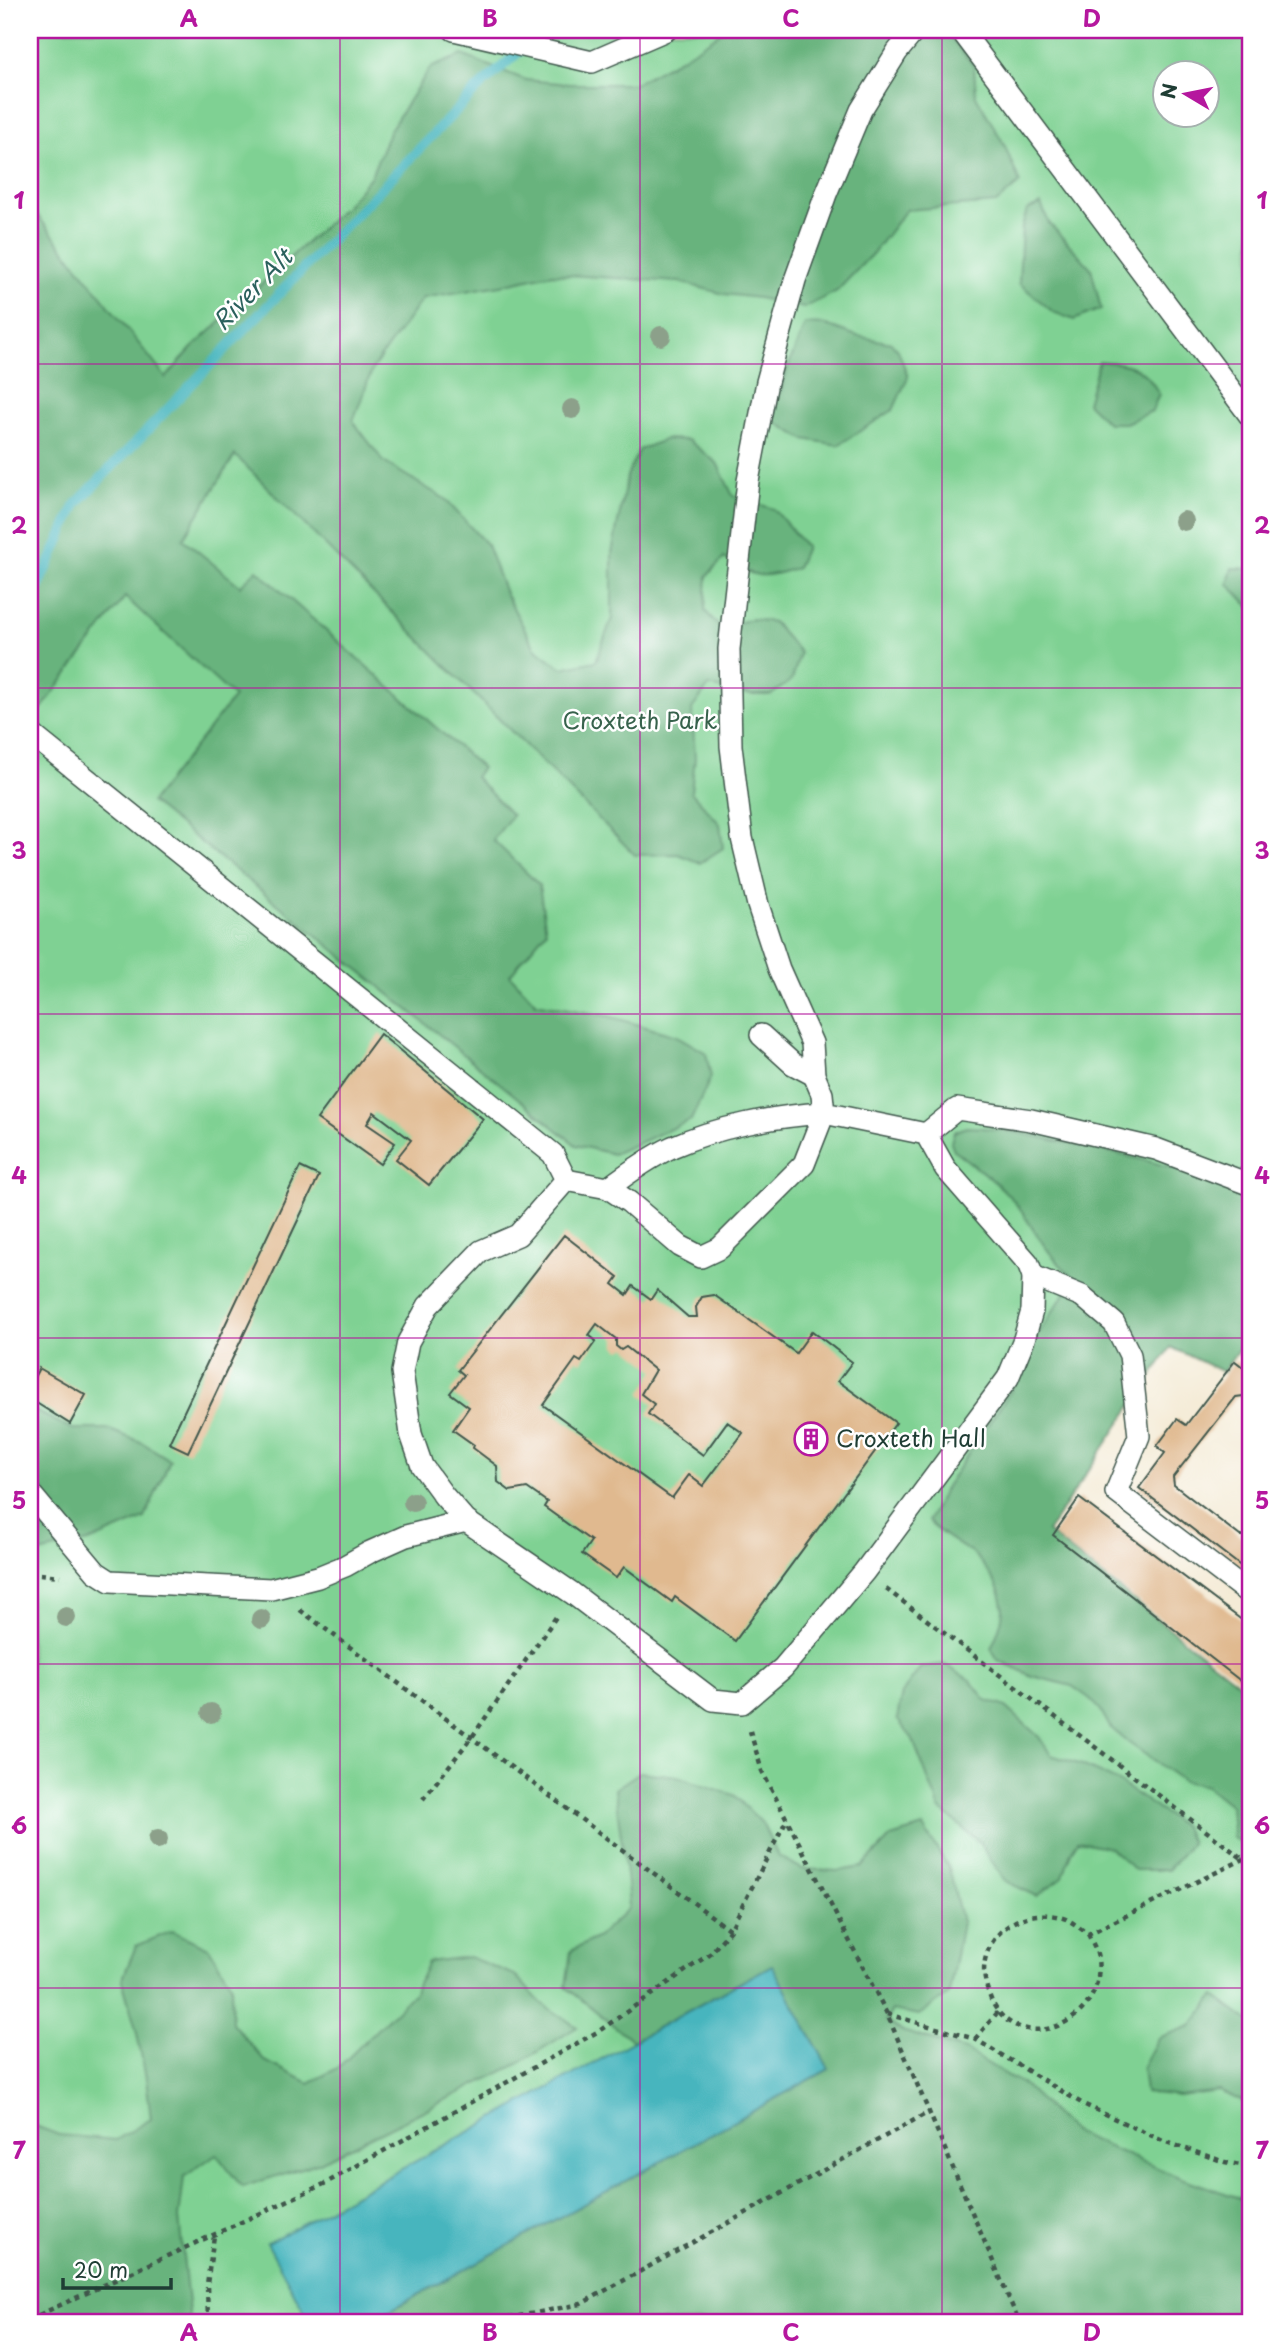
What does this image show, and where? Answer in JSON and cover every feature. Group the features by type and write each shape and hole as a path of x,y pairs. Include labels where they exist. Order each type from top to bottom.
{"lane":[{"path":"454,30 592,62 666,30"},
{"path":"566,1180 608,1188 629,1202 680,1246 701,1257 720,1248 804,1164 824,1113 822,1094 814,1075 812,1043 775,956 758,905 742,838 731,746 729,649 748,481 767,383 795,280 826,194 861,110 897,52 915,30"},
{"path":"961,30 1251,417"},
{"path":"30,733 553,1154 566,1180"},
{"path":"761,1035 793,1065 814,1075"},
{"path":"926,1135 957,1109 1031,1120 1156,1149 1251,1185"},
{"path":"566,1180 518,1236 481,1251 428,1306 408,1342 402,1372 411,1434 422,1466 466,1521 572,1593 713,1700 742,1703 783,1668 864,1572 1008,1378 1032,1311 1033,1276 1028,1263 945,1168 926,1135 824,1113 760,1122 672,1147 632,1170 608,1188"},
{"path":"1033,1276 1082,1296 1114,1323 1130,1355 1139,1436 1116,1492 1251,1595"},
{"path":"30,1493 96,1572 110,1581 271,1589 318,1577 406,1536 466,1521"}],"path":[{"path":"864,1572 1251,1865"},
{"path":"271,1589 730,1930"},
{"path":"423,1799 472,1737 572,1593"},
{"path":"742,1703 762,1771 887,2014 1019,2322"},
{"path":"30,2319 324,2184 599,2031 711,1953 730,1930 787,1819"},
{"path":"1088,1934 1244,1859"},
{"path":"1046,1914 1068,1920 1088,1934 1098,1956 1098,1979 1091,1997 1078,2015 1064,2025 1039,2030 1018,2028 998,2012 984,1981 983,1962 990,1944 1002,1928 1024,1917 1046,1914"},
{"path":"975,2039 998,2012"},
{"path":"887,2014 975,2039 1043,2082 1133,2127 1196,2153 1251,2167"},
{"path":"489,2322 582,2304 929,2112"},
{"path":"208,2322 207,2284 214,2235"}],"green space":[{"name":"Croxteth Park","path":"30,30 1251,30 1251,1327 1223,1372 1171,1347 1047,1532 1251,1693 1251,2322 30,2322"},
{"path":"725,30 945,30 974,66 976,96 1004,144 1020,183 996,203 906,210 873,253 837,291 804,308 724,294 679,282 551,274 423,298 373,368 353,421 384,462 445,499 487,545 505,593 535,648 562,668 596,661 612,618 612,553 627,476 639,450 666,439 688,440 717,463 733,496 774,509 806,547 797,568 759,575 724,558 707,576 705,611 721,628 751,619 773,622 800,653 792,680 771,695 751,695 709,686 692,709 695,758 691,792 720,824 723,848 700,863 678,854 635,855 235,455 183,539 240,586 257,570 482,768 475,777 512,815 493,840 539,885 546,931 510,975 536,1003 608,1016 677,1036 706,1053 711,1077 691,1120 613,1154 576,1145 151,802 234,697 125,597 36,716 30,711 30,206 166,378 191,349 345,207 371,176 390,130 430,68 462,55 526,80 569,84 634,84"},
{"path":"1041,204 1049,223 1091,268 1101,309 1074,320 1053,312 1019,283 1022,227 1027,210"},
{"path":"805,324 826,325 857,336 891,343 898,350 908,377 893,410 838,445 804,439 772,420"},
{"path":"1099,361 1127,365 1148,377 1159,394 1152,411 1126,423 1108,423 1087,403"},
{"path":"1232,568 1251,569 1251,608 1228,584"},
{"path":"966,1127 1021,1133 1168,1167 1214,1183 1251,1207 1251,1327 1246,1339 1223,1372 1171,1347 1047,1532 1251,1693 1251,1848 1233,1838 1231,1806 1206,1786 1183,1781 1129,1743 1110,1727 1100,1709 1089,1698 1072,1686 1032,1676 998,1660 991,1648 1002,1617 999,1590 975,1556 928,1521 947,1485 1012,1389 1034,1340 1075,1278 1050,1253 1011,1197 954,1150 951,1142 954,1132"},
{"path":"35,1411 72,1429 107,1429 141,1442 170,1460 145,1518 89,1542 30,1553 30,1418"},
{"path":"944,1664 970,1680 986,1700 1006,1707 1039,1737 1051,1755 1117,1781 1184,1827 1191,1843 1168,1870 1135,1870 1110,1848 1078,1841 1071,1852 1063,1877 1037,1896 1005,1881 979,1842 940,1809 912,1738 897,1719 902,1693 921,1667"},
{"path":"640,1772 677,1776 734,1795 762,1823 778,1856 802,1869 838,1871 862,1867 891,1837 923,1827 949,1868 962,1922 949,1994 919,2015 892,2010 886,2021 902,2031 965,2050 1025,2086 1073,2132 1181,2178 1251,2202 1251,2322 369,2322 829,2069 772,1965 633,2041 566,1987 571,1951 598,1937 629,1908 615,1789"},
{"path":"172,1931 209,1948 231,1984 232,2023 265,2061 309,2083 338,2068 413,1994 428,1962 469,1957 515,1975 541,2003 577,2027 518,2064 320,2162 242,2187 216,2154 184,2177 179,2218 190,2322 30,2322 30,2124 59,2135 116,2140 151,2119 136,2029 122,1980 136,1946"},
{"path":"1215,1996 1251,2023 1251,2105 1219,2091 1179,2096 1145,2092 1142,2068 1158,2038 1191,2026"}],"water":[{"path":"772,1965 829,2069 369,2322 310,2322 267,2243"}],"building":[{"path":"380,1034 483,1119 429,1185 396,1159 411,1140 374,1112 367,1124 395,1143 380,1164 317,1119"},
{"path":"300,1167 319,1176 188,1452 169,1443"},
{"name":"Croxteth Hall","path":"564,1235 618,1277 613,1284 627,1295 633,1286 651,1299 657,1290 688,1317 697,1317 696,1307 702,1297 714,1295 796,1353 812,1331 852,1362 838,1381 896,1423 735,1641 675,1597 672,1602 624,1567 616,1578 582,1554 591,1541 544,1507 547,1502 527,1488 510,1491 498,1482 497,1466 453,1430 469,1407 450,1393 464,1375 458,1370","holes":["597,1324 616,1339 616,1346 621,1350 626,1347 655,1370 641,1394 654,1404 648,1414 703,1455 727,1422 743,1433 703,1486 689,1475 672,1498 543,1405 576,1359 581,1362 596,1341 589,1335"]},
{"path":"1251,1357 1251,1402 1243,1396 1236,1397 1173,1477 1174,1485 1240,1536 1246,1536 1251,1529 1251,1574 1139,1488 1165,1453 1157,1446 1177,1419 1186,1425 1235,1361 1243,1367"},
{"path":"39,1368 86,1395 70,1424 30,1399 30,1385"},
{"path":"1079,1498 1251,1627 1251,1689 1053,1535"}],"waterway":[{"name":"River Alt","path":"30,606 76,504 478,88 544,30"}],"place":[{"name":"Croxteth Hall","path":"811,1439"}]}
